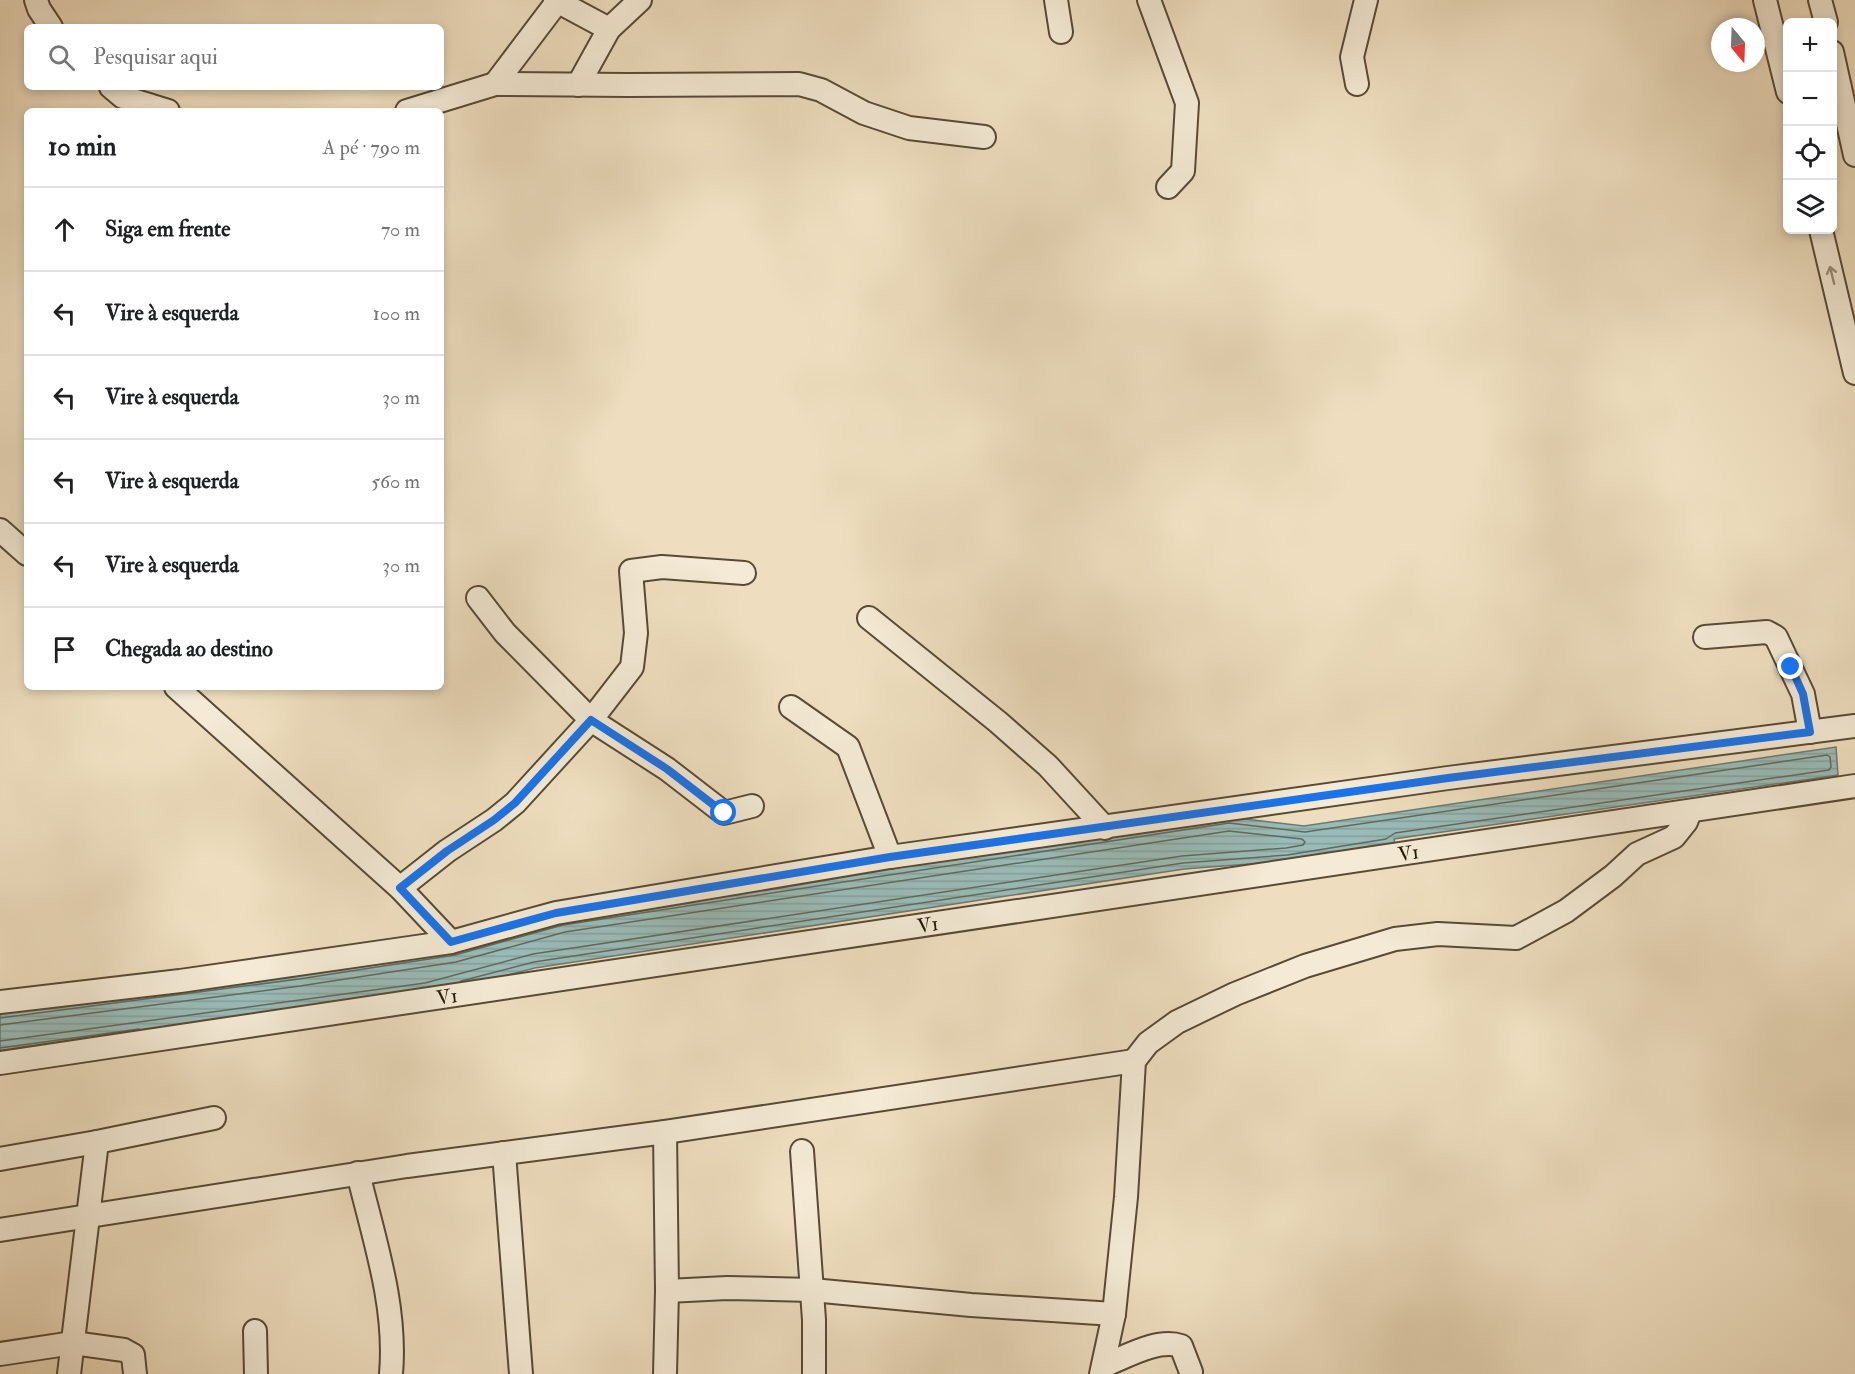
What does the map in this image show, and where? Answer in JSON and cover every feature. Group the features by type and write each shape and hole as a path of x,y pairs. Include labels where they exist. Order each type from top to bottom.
{"street":[{"path":"36,0 49,24"},
{"path":"578,85 609,29 640,0"},
{"path":"1056,0 1060,32"},
{"path":"1149,0 1187,103 1183,171 1168,187"},
{"path":"1357,84 1352,57 1366,0"},
{"path":"1766,0 1783,72"},
{"path":"1820,0 1825,18"},
{"path":"495,84 556,1 609,29"},
{"path":"1841,59 1855,155"},
{"path":"417,108 495,84 799,84 821,90 864,113 909,128 984,137"},
{"path":"115,90 123,97 158,108"},
{"path":"1822,234 1855,373"},
{"path":"0,530 24,551"},
{"path":"400,888 447,851 515,803 591,720 632,668 636,633 631,572 662,567 744,573"},
{"path":"478,598 505,633 591,720 667,769 724,813 752,806"},
{"path":"869,618 998,722 1048,766 1105,828"},
{"path":"1705,637 1767,632 1776,637 1803,694 1810,732"},
{"path":"179,690 400,888 451,942"},
{"path":"791,707 848,747 890,857"},
{"path":"0,1002 180,981 451,942 556,913 890,857 1448,778 1855,726"},
{"name":"V1","path":"0,1063 1855,786"},
{"path":"1102,1370 1114,1314 1126,1197 1134,1062 1148,1043 1177,1022 1235,994 1305,966 1395,939 1438,934 1516,938 1566,911 1613,876 1637,854 1674,837 1686,822 1690,812"},
{"path":"0,1230 358,1173 665,1132 1134,1062"},
{"path":"0,1159 214,1118"},
{"path":"665,1132 667,1291 665,1374"},
{"path":"69,1374 97,1142"},
{"path":"802,1152 812,1290 814,1374"},
{"path":"504,1153 521,1374"},
{"path":"358,1173 388,1298 392,1338 391,1374"},
{"path":"667,1291 727,1288 812,1290 971,1305 1114,1314"},
{"path":"255,1331 256,1374"},
{"path":"0,1354 73,1343 124,1350 133,1355 135,1374"},
{"path":"1102,1370 1154,1346 1172,1343 1181,1346 1191,1372"}],"water":[{"path":"1836,747 1838,775 1394,839 1395,844 1287,861 1184,869 535,968 428,996 0,1054 0,1012 562,919 1229,817 1304,826"}],"route":[{"path":"724,813 667,769 591,720 515,803 447,851 400,888 451,942 556,913 890,857 1448,778 1810,732 1803,694 1791,667"}]}
